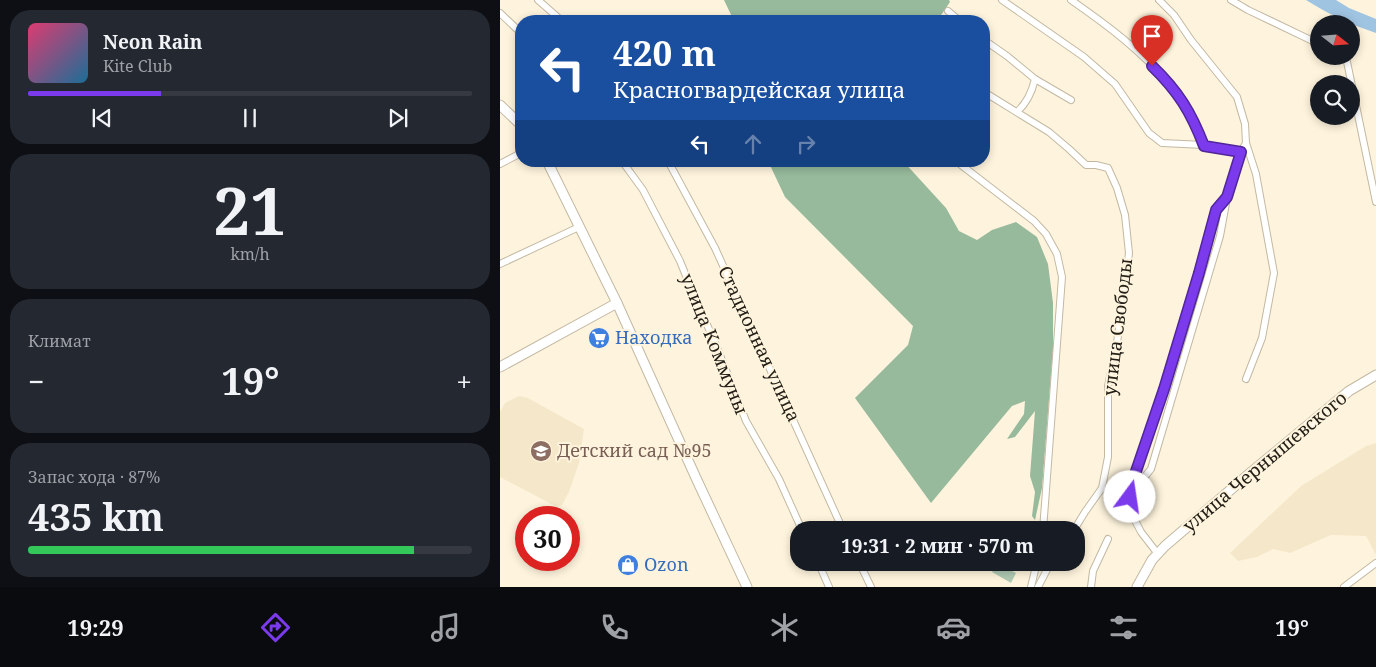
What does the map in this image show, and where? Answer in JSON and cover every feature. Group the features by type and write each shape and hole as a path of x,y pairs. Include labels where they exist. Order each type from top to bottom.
{"main road":[{"path":"500,105 515,119"},
{"path":"550,167 617,303 747,587"},
{"path":"500,367 617,303"},
{"name":"улица Чернышевского","path":"1137,587 1152,560 1158,554 1249,474 1349,391 1376,375"}],"street":[{"path":"538,0 555,15"},
{"path":"1002,0 1084,57 1116,84 1149,133 1162,143 1204,146 1241,152"},
{"path":"1071,0 1101,20 1134,47 1162,75 1183,100 1197,127 1204,146"},
{"path":"1158,0 1174,15 1191,40 1237,97 1245,124 1246,143 1256,174 1274,273 1262,338 1246,378"},
{"path":"1231,0 1310,40"},
{"path":"948,11 953,15"},
{"path":"500,13 515,27"},
{"path":"990,44 1035,79 1071,100"},
{"path":"1348,65 1376,202"},
{"path":"1017,112 1032,92 1035,79"},
{"name":"улица Свободы","path":"990,96 1048,132 1086,165 1108,168 1117,188 1125,215 1128,253 1117,342 1108,386 1108,457 1102,488 1080,521"},
{"path":"1131,486 1142,480 1151,469 1218,244 1227,197 1241,152 1246,143"},
{"path":"500,164 515,156"},
{"name":"улица Коммуны","path":"626,167 643,190 680,261 746,421 779,479 798,521"},
{"name":"Стадионная улица","path":"671,167 715,248 840,521"},
{"path":"964,167 1034,221 1046,234 1057,254 1062,277 1044,521"},
{"path":"1158,554 1141,532 1128,507 1131,486 1164,389 1216,210 1227,197"},
{"path":"500,264 580,227"},
{"path":"1091,587 1092,571 1108,539"},
{"path":"1344,587 1376,562"},
{"path":"822,571 830,587"},
{"path":"863,571 871,587"},
{"path":"1031,587 1035,571"},
{"path":"1038,587 1046,571"}],"shaded area":[{"name":"Детский сад №95","path":"519,396 528,398 584,429 579,463 569,492 562,505 555,506 500,477 500,412 505,403"},
{"path":"1376,443 1376,555 1366,536 1331,535 1290,553 1273,549 1257,557 1238,561 1230,553 1301,486 1366,446"}],"green space":[{"path":"724,0 949,0 950,2 941,15 731,15"},
{"path":"771,167 908,167 946,208 959,231 977,240 992,230 1016,222 1037,237 1048,264 1053,303 1053,349 1042,488 1035,520 1032,516 1035,492 1030,476 1035,411 1015,437 1007,439 1024,414 1025,401 1012,406 931,503 855,398 908,345 913,326 785,197"},
{"path":"1012,571 1016,573 1011,583 992,572"}],"water":[{"path":"1306,0 1336,0 1349,8 1376,19 1376,33 1360,27 1360,15 1332,15"}],"place":[{"name":"Находка","path":"599,338"},
{"name":"Детский сад №95","path":"541,451"},
{"name":"Ozon","path":"628,565"}],"route":[{"path":"1130,497 1131,486 1164,389 1216,210 1227,197 1241,152 1204,146 1197,127 1183,100 1152,66"}]}
